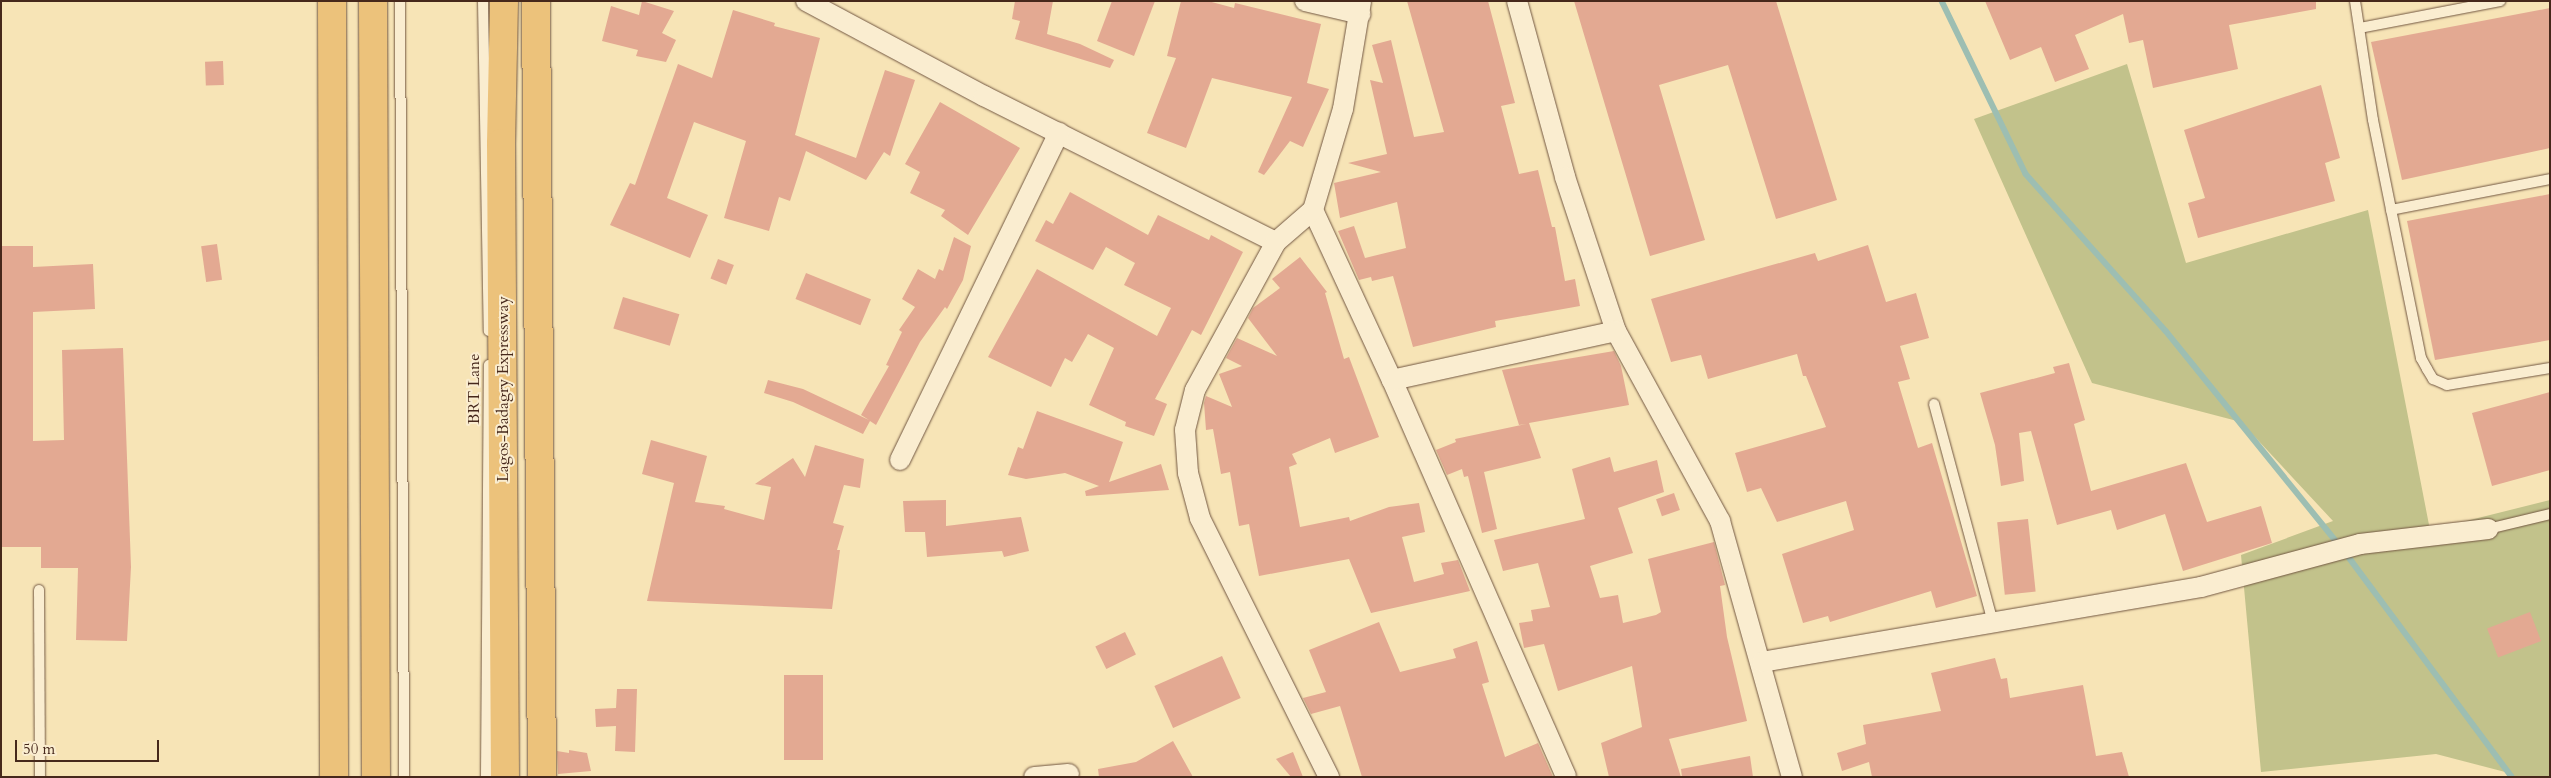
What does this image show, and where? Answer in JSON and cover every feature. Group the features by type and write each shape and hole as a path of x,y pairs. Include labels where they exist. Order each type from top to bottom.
{"main road":[{"path":"332,1 334,777"},
{"path":"373,1 376,777"},
{"name":"Lagos-Badagry Expressway","path":"504,1 501,143 505,777"},
{"path":"536,1 542,777"}],"street":[{"path":"806,1 1059,133 1276,242"},
{"path":"1305,1 1361,7 1342,109 1313,210 1276,242 1195,390 1185,430 1188,473 1200,518 1330,777"},
{"path":"1517,1 1565,177 1616,331 1720,521 1762,662 1792,777"},
{"path":"900,460 1059,133"},
{"path":"1313,210 1392,380 1566,777"},
{"path":"1392,380 1616,331"},
{"path":"1762,662 2201,586 2360,544 2488,529"},
{"path":"1034,777 1069,774"}],"lane":[{"path":"400,1 404,777"},
{"name":"BRT Lane","path":"483,1 489,349 486,777"},
{"path":"2356,1 2391,210 2422,358 2433,379 2447,385 2550,368"},
{"path":"2360,28 2500,1"},
{"path":"2391,210 2550,178"},
{"path":"1934,404 1993,622"},
{"path":"2488,529 2550,514"},
{"path":"39,590 40,777"}],"green space":[{"path":"2127,64 2186,263 2368,210 2430,530 2550,500 2550,777 2512,777 2509,773 2436,754 2261,772 2241,555 2333,521 2241,422 2092,383 1974,119"}],"building":[{"path":"642,1 674,11 662,33 676,40 666,62 636,56 638,50 602,41 611,6 639,15"},
{"path":"1015,1 1053,1 1047,34 1080,44 1114,60 1110,68 1015,39 1020,21 1012,19"},
{"path":"1112,1 1155,1 1134,56 1097,41"},
{"path":"1181,1 1208,1 1234,8 1235,3 1321,24 1307,83 1329,89 1303,147 1290,141 1264,175 1258,172 1292,97 1212,78 1186,148 1147,133 1176,58 1167,56"},
{"path":"1407,1 1488,1 1515,103 1501,106 1519,174 1538,170 1552,227 1555,227 1565,281 1575,279 1580,306 1495,321 1496,327 1413,347 1393,276 1372,281 1371,277 1359,280 1338,231 1354,226 1365,258 1406,248 1397,202 1340,218 1334,183 1381,172 1348,163 1387,154 1370,80 1383,83 1372,45 1391,40 1414,137 1444,132"},
{"path":"1574,1 1776,1 1837,200 1776,219 1728,65 1659,85 1705,240 1650,256"},
{"path":"1985,1 2316,1 2316,9 2229,25 2238,69 2153,88 2143,40 2129,43 2123,14 2075,35 2089,69 2055,82 2041,47 2010,60"},
{"path":"2550,8 2550,148 2402,180 2371,42"},
{"path":"733,10 775,23 774,26 820,38 795,135 856,158 885,70 915,80 890,156 884,152 866,180 806,151 790,201 779,197 769,231 724,218 746,141 694,122 667,198 708,215 690,258 610,225 630,183 635,185 678,64 712,78"},
{"path":"223,61 224,85 206,86 205,62"},
{"path":"2321,85 2340,158 2325,163 2335,201 2198,238 2188,203 2205,198 2184,130"},
{"path":"940,102 1020,148 968,235 941,216 945,210 910,193 920,172 905,164"},
{"path":"1070,192 1148,235 1158,215 1209,240 1211,235 1243,252 1201,335 1192,330 1155,399 1167,404 1154,436 1125,426 1126,422 1089,405 1114,348 1088,334 1072,362 1065,358 1051,387 988,357 1037,269 1157,336 1171,308 1124,285 1135,263 1106,247 1093,270 1035,241 1046,220 1053,224"},
{"path":"2550,194 2550,340 2435,360 2407,221"},
{"path":"954,237 971,246 963,280 947,309 945,307 920,342 876,425 870,421 863,434 793,402 764,393 768,380 803,389 869,420 861,415 889,366 886,365 902,332 899,330 915,307 902,299 918,269 935,279 939,269 943,271"},
{"path":"217,244 222,280 206,282 201,246"},
{"path":"1868,245 1886,302 1916,293 1929,338 1900,346 1910,379 1898,382 1918,448 1932,443 1977,596 1936,608 1931,591 1830,622 1828,616 1803,623 1782,554 1854,530 1846,501 1777,522 1761,488 1747,492 1735,453 1826,427 1806,376 1803,376 1797,354 1708,379 1701,355 1671,362 1651,299 1815,253 1818,261"},
{"path":"1,246 33,246 33,267 93,264 95,309 33,312 33,441 64,440 62,350 123,348 131,567 127,641 76,640 78,568 41,568 41,547 1,547"},
{"path":"1300,257 1327,292 1325,293 1344,359 1349,357 1379,437 1335,453 1330,438 1292,454 1297,464 1289,467 1300,527 1349,517 1350,521 1389,507 1419,503 1425,532 1402,537 1414,582 1444,574 1441,563 1458,560 1470,591 1371,613 1349,559 1259,576 1249,524 1239,526 1230,472 1221,474 1213,429 1206,430 1204,403 1206,396 1232,407 1219,374 1242,366 1226,358 1237,338 1277,356 1248,318 1253,308 1280,288 1272,279"},
{"path":"718,259 734,265 726,285 710,279"},
{"path":"806,273 871,299 860,325 796,299"},
{"path":"623,297 679,314 670,346 613,329"},
{"path":"1614,351 1621,366 1629,405 1529,423 1541,458 1484,472 1497,529 1482,533 1468,476 1464,477 1462,469 1447,475 1436,450 1456,442 1455,439 1526,424 1519,425 1502,370"},
{"path":"2069,363 2085,420 2074,424 2091,491 2186,463 2207,522 2261,506 2272,543 2183,571 2165,514 2117,530 2111,510 2057,525 2031,431 2019,433 2024,481 2001,486 1995,445 1980,393 2055,373 2053,367"},
{"path":"2550,392 2550,470 2492,486 2472,413"},
{"path":"1037,411 1123,442 1109,482 1161,464 1169,490 1086,496 1085,491 1099,486 1065,473 1026,479 1008,475 1018,447 1023,449"},
{"path":"651,440 707,456 695,502 725,506 724,509 764,520 771,487 755,484 793,458 805,477 815,445 864,459 860,488 844,485 833,523 844,526 837,550 840,550 832,609 647,601 674,483 642,474"},
{"path":"1610,457 1614,472 1657,460 1664,492 1618,508 1633,553 1590,566 1600,598 1618,595 1623,623 1656,615 1661,612 1648,559 1714,542 1725,585 1720,586 1727,637 1747,721 1669,739 1681,777 1609,777 1601,743 1642,727 1632,666 1558,691 1544,644 1524,648 1519,623 1533,621 1531,610 1550,607 1538,563 1503,571 1494,540 1585,519 1572,469"},
{"path":"1674,493 1680,510 1662,516 1656,499"},
{"path":"946,500 946,526 1021,517 1029,551 1004,557 1002,551 927,557 925,532 905,532 903,501"},
{"path":"2028,519 2036,592 2005,595 1997,522"},
{"path":"2530,612 2541,641 2498,657 2487,628"},
{"path":"1379,622 1400,672 1456,658 1453,649 1477,641 1489,682 1482,684 1505,757 1538,743 1553,777 1362,777 1340,706 1311,714 1303,698 1326,692 1309,650"},
{"path":"1125,632 1136,654 1106,669 1095,646"},
{"path":"1222,656 1241,698 1173,728 1154,686"},
{"path":"1995,658 2001,679 2007,678 2010,698 2083,685 2096,756 2122,752 2129,777 1872,777 1869,762 1842,771 1837,753 1866,744 1863,725 1941,711 1931,673"},
{"path":"784,675 823,675 823,760 784,760"},
{"path":"617,689 637,689 635,752 615,751 616,726 596,727 595,709 616,708"},
{"path":"1173,741 1193,777 1099,777 1098,769 1136,762"},
{"path":"569,750 587,753 591,771 558,774 557,751 569,753"},
{"path":"1293,752 1303,777 1291,777 1276,759"},
{"path":"1750,756 1753,777 1682,777 1681,769"}],"waterway":[{"path":"1942,1 2026,174 2166,331 2339,545"},
{"path":"2345,552 2512,777"}]}
